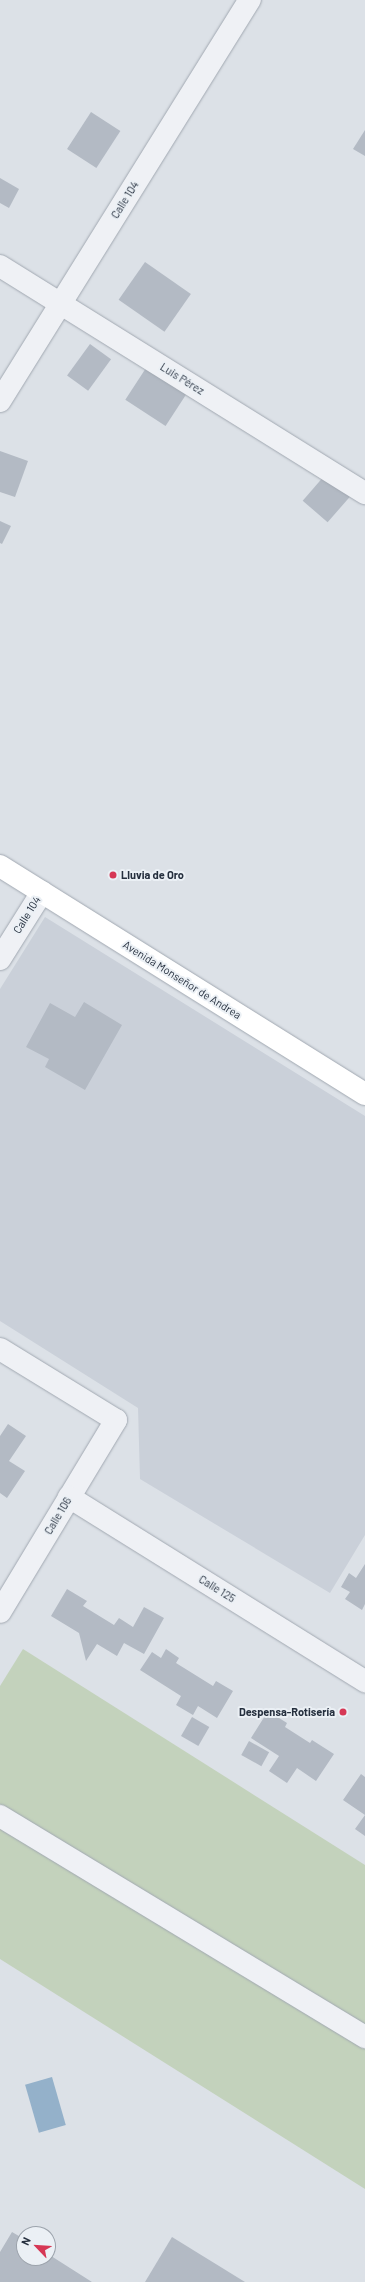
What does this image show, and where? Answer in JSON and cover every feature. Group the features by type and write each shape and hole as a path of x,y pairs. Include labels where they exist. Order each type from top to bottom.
{"main road":[{"name":"Avenida Monseñor de Andrea","path":"0,866 365,1094"}],"street":[{"name":"Calle 104","path":"0,401 250,0"},
{"name":"Luis Pérez","path":"0,266 365,493"},
{"name":"Calle 104","path":"0,959 42,892"},
{"name":"Calle 106","path":"0,1349 116,1420 0,1612"},
{"name":"Calle 125","path":"69,1497 365,1681"},
{"path":"0,1816 365,2036"}],"shaded area":[{"path":"45,917 365,1116 365,1535 330,1593 140,1479 138,1408 0,1321 0,989"}],"green space":[{"path":"23,1649 365,1865 365,2189 0,1959 0,1686"}],"water":[{"path":"52,2077 66,2125 39,2133 25,2085"}],"building":[{"path":"91,112 120,131 96,168 67,149"},
{"path":"365,130 365,156 353,149"},
{"path":"0,178 19,189 9,208 0,203"},
{"path":"145,262 191,294 164,332 119,300"},
{"path":"90,344 111,359 88,391 67,376"},
{"path":"146,368 186,394 166,426 125,400"},
{"path":"0,451 28,461 15,497 0,492"},
{"path":"325,475 350,497 328,522 303,501"},
{"path":"0,521 11,526 2,544 0,543"},
{"path":"84,1002 122,1025 85,1090 45,1067 49,1059 26,1047 50,1003 75,1017"},
{"path":"8,1424 26,1436 9,1461 25,1471 7,1498 0,1493 0,1436"},
{"path":"365,1564 365,1604 362,1610 345,1599 350,1592 341,1587 349,1573 356,1578"},
{"path":"67,1589 87,1601 83,1606 114,1625 119,1618 133,1627 144,1607 164,1618 144,1654 124,1643 117,1656 97,1644 86,1661 79,1633 51,1616"},
{"path":"166,1649 179,1658 176,1663 213,1686 216,1681 233,1691 217,1718 198,1706 193,1715 176,1705 181,1696 140,1670 152,1652 161,1658"},
{"path":"268,1711 287,1723 285,1727 310,1743 312,1740 334,1754 316,1781 297,1768 287,1783 269,1771 279,1756 251,1738"},
{"path":"192,1717 209,1727 198,1746 181,1736"},
{"path":"249,1741 269,1752 261,1766 241,1755"},
{"path":"361,1774 365,1777 365,1815 343,1800"},
{"path":"365,1815 365,1836 355,1829"},
{"path":"12,2232 16,2234 16,2266 56,2266 56,2259 92,2282 0,2282 0,2252"},
{"path":"172,2237 245,2282 145,2282"}],"place":[{"name":"Lluvia de Oro","path":"113,875"},
{"name":"Despensa-Rotisería","path":"343,1712"}]}
